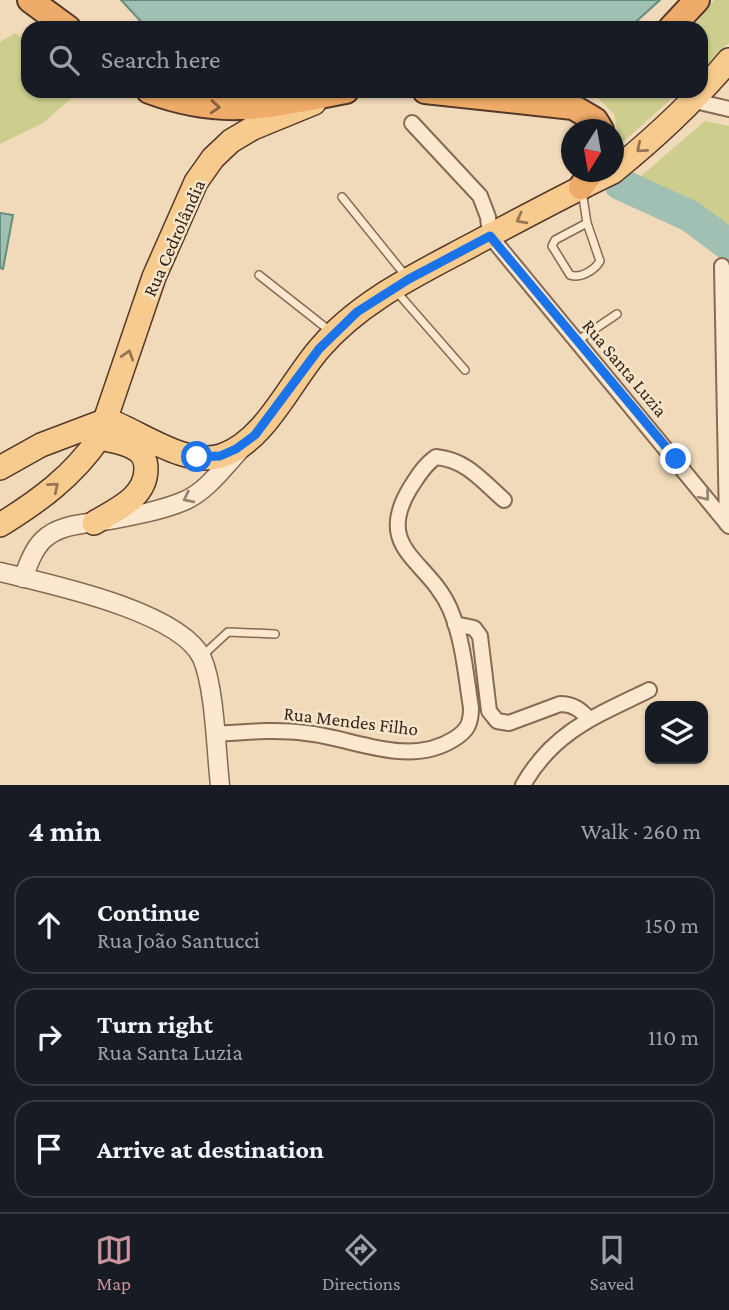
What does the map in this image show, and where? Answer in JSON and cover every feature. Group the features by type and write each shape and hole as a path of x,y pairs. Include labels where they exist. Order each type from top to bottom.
{"highway":[{"path":"30,0 58,21"},
{"path":"678,21 697,0"},
{"name":"Rua Cedrolândia","path":"168,98 209,108 239,108 301,98"},
{"path":"490,98 573,107 593,119"}],"main road":[{"path":"708,85 729,60"},
{"name":"Rua Cedrolândia","path":"0,526 53,489 85,459 103,429 154,277 182,211 214,158 232,141 253,128 327,98"},
{"path":"624,162 695,100"},
{"path":"0,468 41,445 103,429 197,457 220,456 236,449 255,435 319,349 357,312 401,284 490,236 581,182"},
{"path":"94,523 133,498 146,474 145,461 135,448 103,429"}],"street":[{"path":"695,100 729,108"},
{"path":"412,123 481,196 488,217 490,236"},
{"name":"Rua Santa Luzia","path":"490,236 728,525"},
{"path":"722,266 728,525"},
{"path":"23,578 34,551 44,538 70,526 146,513 186,500 203,489 255,435"},
{"name":"Rua Mendes Filho","path":"215,734 302,732 405,752 429,750 450,742 466,730 471,721 464,664 455,624 443,596 402,546 396,526 401,505 422,472 436,457 455,460 464,465 504,500"},
{"path":"0,572 115,603 181,633 201,657 208,676 220,785"},
{"path":"455,624 474,628 480,636 489,712 497,721 509,723 560,704 568,704 580,710 589,719"},
{"path":"523,785 543,756 562,736 589,719 649,691"}],"lane":[{"path":"586,182 587,223 600,261 589,271 575,277 570,275 552,246 555,240 587,223"},
{"path":"342,197 401,284 465,370"},
{"path":"259,275 333,334"},
{"path":"576,341 617,314"},
{"path":"201,657 228,632 275,634"}],"green space":[{"path":"714,0 729,0 729,43 708,64 708,21 698,21"},
{"path":"16,33 21,37 21,98 72,98 43,123 0,144 0,42"},
{"path":"598,98 672,98 624,141 624,119 615,119 614,114"},
{"path":"705,121 729,126 729,227 641,176"}],"shaded area":[{"path":"121,0 660,0 637,21 140,21"},
{"path":"0,213 13,215 3,269 0,268"}],"waterway":[{"path":"620,184 690,216 729,245"}],"route":[{"path":"197,457 220,456 236,449 255,435 319,349 357,312 409,279 490,236 676,459"}]}
